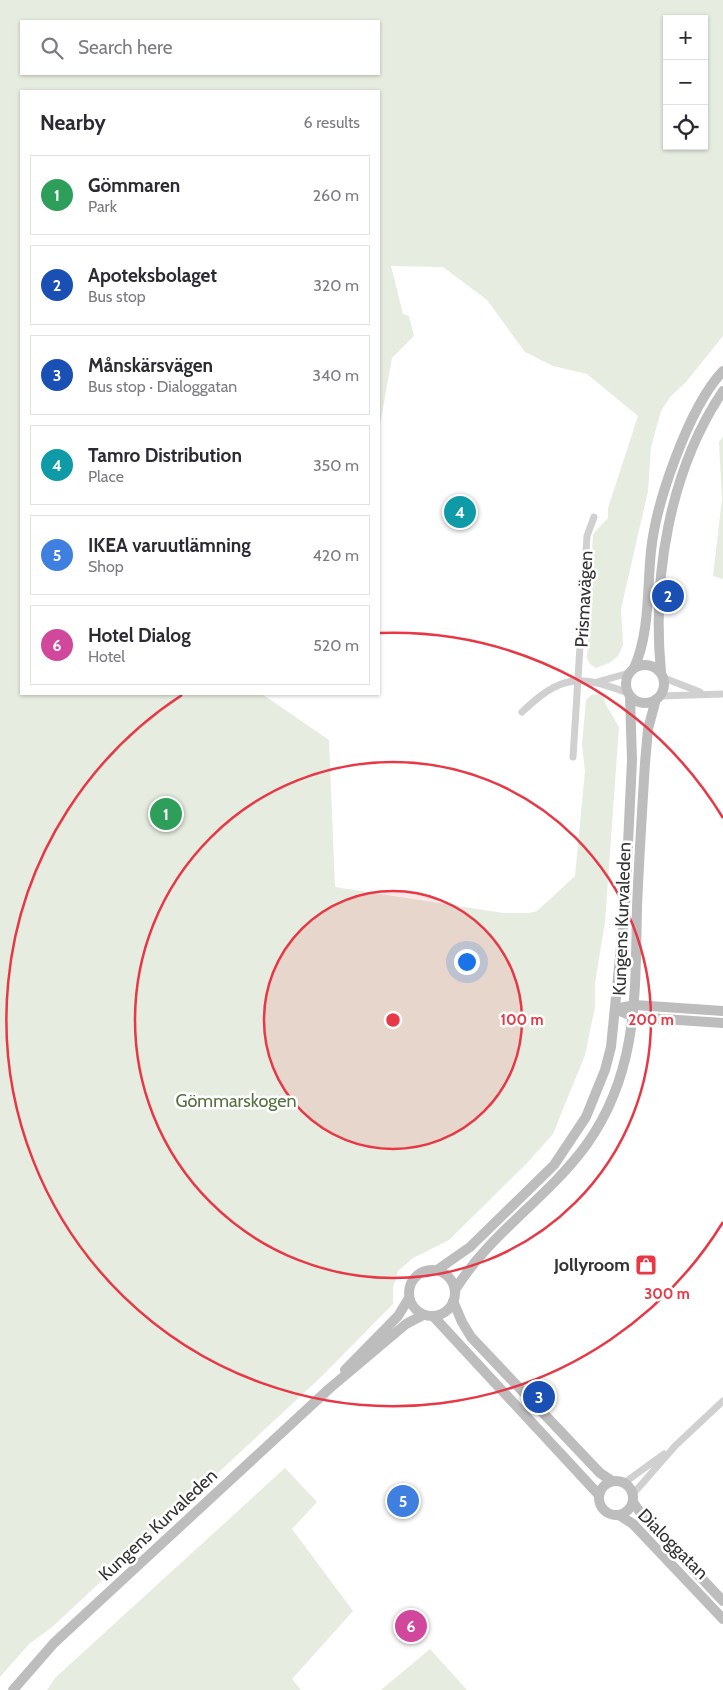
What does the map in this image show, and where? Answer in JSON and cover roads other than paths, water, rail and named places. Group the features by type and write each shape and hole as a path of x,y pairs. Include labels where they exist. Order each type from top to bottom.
{"street":[{"path":"629,695 626,684 642,648 652,548 663,499 679,451 699,406 723,371"},
{"path":"658,698 663,691 657,638 659,601 664,553 673,506 690,456 709,412 723,391"},
{"name":"Prismavägen","path":"573,757 587,536 594,517"},
{"path":"596,682 644,664 650,665 662,675 706,693"},
{"path":"522,712 542,693 558,683 579,681 596,682 644,703 658,698 706,693 723,694"},
{"name":"Kungens Kurvaleden","path":"437,1270 470,1247 541,1179 565,1151 590,1110 600,1087 611,1047 624,933 632,760 629,695"},
{"name":"Kungens Kurvaleden","path":"455,1290 482,1252 564,1172 594,1134 610,1104 622,1074 628,1054 635,1005 648,729 658,698"},
{"path":"615,1009 635,1005 723,1011"},
{"path":"615,1009 634,1017 723,1023"},
{"path":"676,1445 633,1498 630,1509 619,1515 607,1513 603,1509 599,1495 428,1315 417,1311 409,1298 409,1290 415,1276 429,1270 437,1270 449,1277 455,1290 454,1302 462,1322 471,1337 600,1473 612,1482 624,1483 676,1445 723,1401"},
{"name":"Kungens Kurvaleden","path":"330,1388 351,1363 398,1316 409,1298"},
{"path":"428,1315 445,1312 454,1302"},
{"name":"Kungens Kurvaleden","path":"13,1690 54,1643 330,1388 406,1324 428,1315"},
{"path":"599,1495 602,1489 612,1482"},
{"path":"624,1483 633,1498"},
{"name":"Dialoggatan","path":"633,1498 642,1516 723,1600"},
{"name":"Dialoggatan","path":"619,1515 633,1524 723,1619"}],"place":[{"name":"Tamro Distribution","path":"460,512"},
{"name":"Apoteksbolaget","path":"668,596"},
{"name":"Gömmaren","path":"166,814"},
{"name":"Jollyroom","path":"646,1265"},
{"name":"Månskärsvägen","path":"539,1397"},
{"name":"IKEA varuutlämning","path":"403,1501"},
{"name":"Hotel Dialog","path":"411,1626"}],"park label":[{"name":"Gömmarskogen","path":"236,1101"}]}
